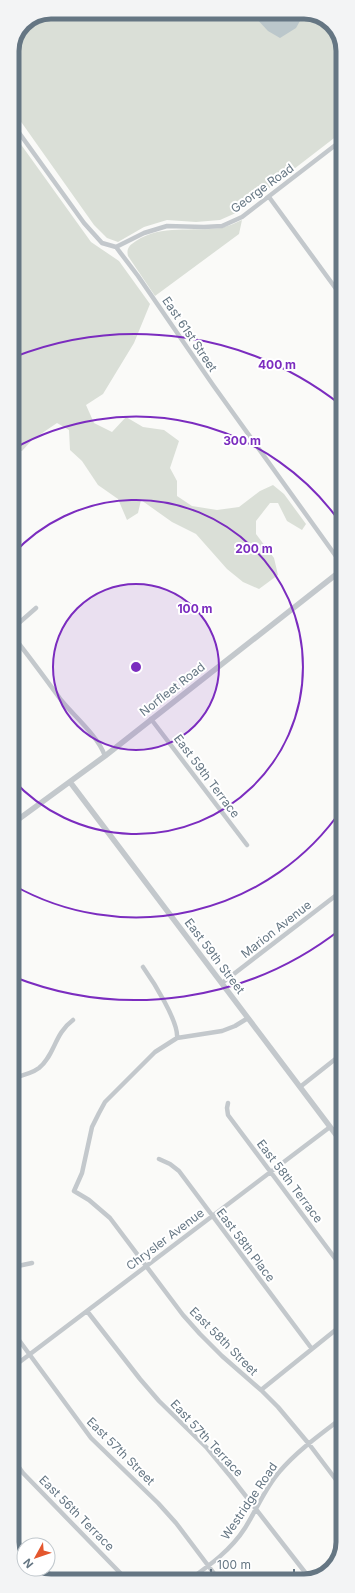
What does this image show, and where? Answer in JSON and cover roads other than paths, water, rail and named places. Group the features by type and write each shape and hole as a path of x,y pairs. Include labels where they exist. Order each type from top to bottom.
{"street":[{"name":"East 61st Street","path":"19,133 84,223 102,242 116,247 138,276 217,391 336,558"},
{"name":"George Road","path":"116,247 144,233 166,226 222,226 242,217 336,145"},
{"path":"269,197 336,289"},
{"name":"Norfleet Road","path":"19,819 105,756 336,574"},
{"path":"19,623 36,608"},
{"path":"19,644 92,736 105,756"},
{"name":"East 59th Terrace","path":"151,719 247,845"},
{"name":"East 59th Street","path":"70,782 336,1135"},
{"name":"Marion Avenue","path":"222,983 336,895"},
{"path":"143,967 164,1000 177,1038 222,1031 235,1026 248,1018"},
{"path":"19,1076 32,1073 39,1068 50,1055 64,1026 73,1020"},
{"name":"East 58th Street","path":"177,1038 155,1052 105,1102 92,1127 82,1173 74,1191 88,1200 110,1218 200,1334 261,1390 309,1444 336,1480"},
{"path":"300,1087 336,1059"},
{"name":"East 58th Terrace","path":"228,1103 228,1115 336,1260"},
{"name":"Chrysler Avenue","path":"19,1362 330,1127"},
{"name":"East 58th Place","path":"159,1159 170,1164 179,1171 312,1349"},
{"path":"19,1266 32,1263"},
{"name":"East 57th Terrace","path":"87,1311 140,1379 207,1448 306,1574"},
{"path":"261,1390 336,1330"},
{"name":"East 57th Street","path":"19,1341 61,1395 76,1419 91,1438 158,1503 176,1523 214,1574"},
{"name":"Westridge Road","path":"197,1574 223,1554 235,1542 256,1509 268,1486 279,1471 292,1458 336,1423"},
{"name":"East 56th Terrace","path":"19,1467 121,1574"}]}
